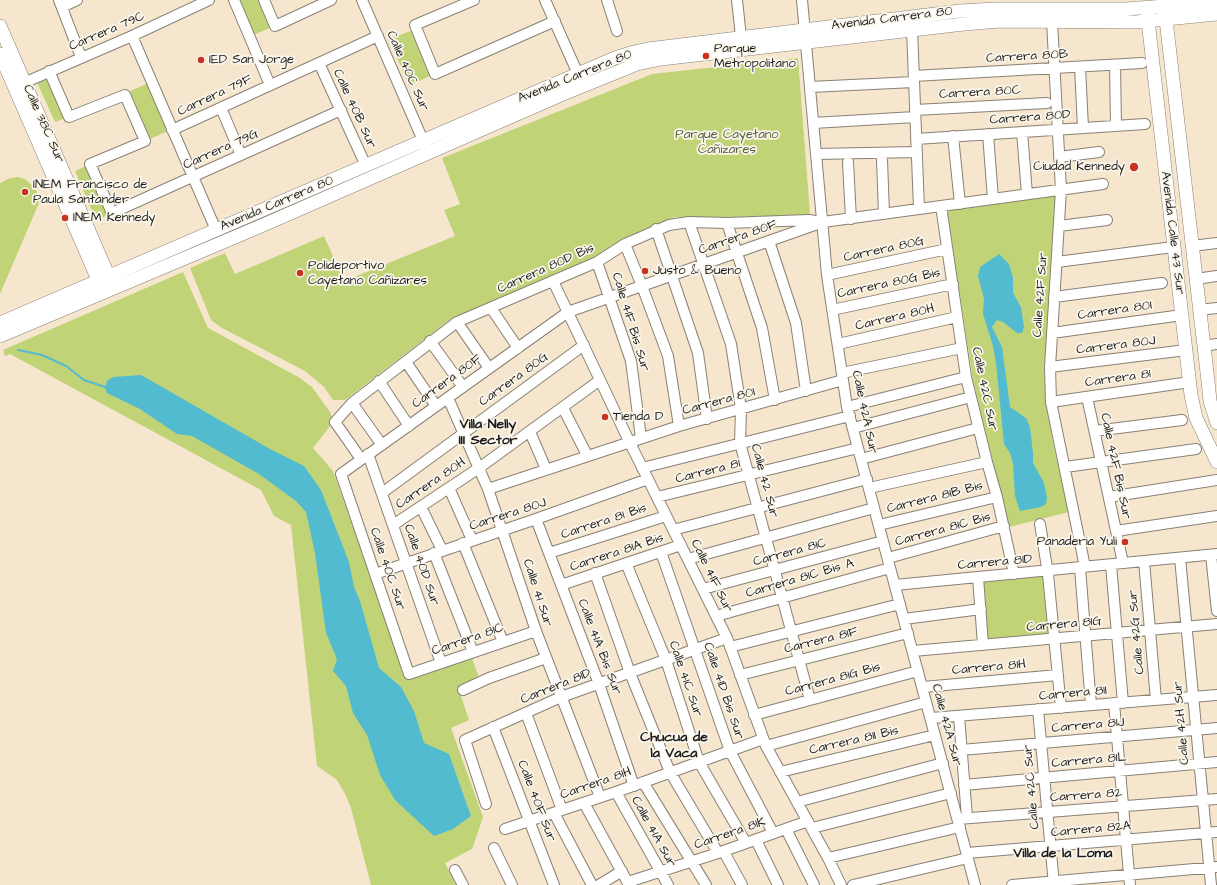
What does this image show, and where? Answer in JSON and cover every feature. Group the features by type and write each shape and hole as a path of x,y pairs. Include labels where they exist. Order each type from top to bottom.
{"main road":[{"name":"Avenida Carrera 80","path":"0,324 106,284 426,147 637,64 806,36 996,8 1112,10 1165,8 1217,2"},
{"name":"Avenida Carrera 80","path":"1165,8 1217,14"},
{"name":"Avenida Calle 43 Sur","path":"1165,8 1203,346 1212,381 1216,418"},
{"name":"Avenida Carrera 80","path":"0,336 216,230 366,166 426,147 578,74 634,52 741,37 806,36 912,29 983,22 1052,22 1147,9"},
{"name":"Avenida Calle 43 Sur","path":"1147,9 1173,247 1190,382 1196,418 1217,462"},
{"name":"Calle 38C Sur","path":"0,26 19,84 106,284"},
{"name":"Calle 38C Sur","path":"0,54 19,84"}],"street":[{"path":"77,0 60,3 81,57"},
{"name":"Carrera 79C","path":"19,84 132,36 209,0"},
{"path":"234,0 270,85"},
{"path":"264,0 275,26 331,0"},
{"name":"Calle 40C Sur","path":"362,0 426,147"},
{"path":"474,0 415,25 435,74 555,21"},
{"path":"545,0 578,74"},
{"path":"607,0 617,31"},
{"path":"737,0 741,37"},
{"name":"Calle 42A Sur","path":"802,0 827,276 849,412 935,735 951,793 962,822"},
{"name":"Calle 42F Sur","path":"1052,22 1061,190 1050,367 1051,402 1065,467 1083,567 1091,705"},
{"path":"912,29 919,209"},
{"path":"132,36 216,230"},
{"name":"Carrera 79F","path":"172,130 378,36"},
{"name":"Calle 40B Sur","path":"319,63 366,166"},
{"name":"Carrera 80B","path":"810,87 1054,68 1142,63"},
{"path":"1115,65 1116,126"},
{"path":"1080,67 1082,128"},
{"name":"Carrera 79G","path":"49,71 69,117 125,95 145,141 90,164 112,213 341,110"},
{"name":"Carrera 80C","path":"813,123 915,113 1047,103"},
{"path":"221,108 242,155"},
{"name":"Carrera 80D","path":"916,139 1145,124"},
{"path":"1022,132 1027,194"},
{"path":"988,134 993,199"},
{"path":"954,136 960,204"},
{"path":"816,154 917,152"},
{"path":"1059,157 1099,152"},
{"path":"882,160 884,214"},
{"path":"848,162 851,218"},
{"name":"Carrera 80F","path":"341,474 568,312 823,222 1103,184"},
{"name":"Calle 42C Sur","path":"941,206 966,377 978,428 997,496 1014,574"},
{"name":"Carrera 80D Bis","path":"335,422 352,403 456,322 597,262 625,244 656,229 689,222 727,223 809,220 823,222"},
{"path":"1059,226 1107,220"},
{"name":"Calle 42 Sur","path":"689,222 731,344 741,410 740,444 810,700"},
{"path":"727,223 762,328 775,400"},
{"path":"656,229 698,353 707,419"},
{"path":"769,241 796,323 806,391"},
{"path":"1192,246 1217,243"},
{"path":"625,244 668,356 679,426"},
{"path":"1056,262 1173,247"},
{"name":"Carrera 80G","path":"827,276 947,249"},
{"name":"Calle 41F Bis Sur","path":"597,262 631,361 641,438"},
{"path":"1196,279 1217,276"},
{"name":"Calle 41F Sur","path":"553,281 642,468 728,642 765,743 828,858 840,885"},
{"path":"1054,297 1162,283"},
{"name":"Carrera 80G Bis","path":"832,310 953,284"},
{"path":"491,308 518,348"},
{"path":"1199,310 1217,308"},
{"name":"Carrera 80I","path":"1052,333 1182,315"},
{"name":"Carrera 80H","path":"838,344 958,317"},
{"path":"456,322 489,368"},
{"path":"430,341 463,387"},
{"path":"1203,346 1217,344"},
{"name":"Carrera 80G","path":"382,493 584,345"},
{"name":"Carrera 80I","path":"488,489 629,441 806,391 843,377 962,348"},
{"name":"Carrera 80J","path":"1050,367 1186,350"},
{"path":"406,362 436,406"},
{"path":"642,468 740,444 966,377"},
{"name":"Carrera 80H","path":"393,525 479,468 564,408 600,380"},
{"path":"379,381 409,426"},
{"name":"Carrera 81","path":"1051,402 1190,382"},
{"path":"853,428 971,397"},
{"name":"Calle 42F Bis Sur","path":"1087,397 1123,563"},
{"name":"Calle 41 Sur","path":"448,398 488,489 503,529 536,631 600,797"},
{"path":"352,403 382,445"},
{"path":"564,408 588,455"},
{"path":"1095,432 1182,420"},
{"name":"Calle 40D Sur","path":"335,422 365,457 382,493 441,663"},
{"path":"861,459 978,428"},
{"path":"530,432 546,469"},
{"name":"Carrera 81","path":"657,498 858,448"},
{"path":"1065,467 1196,449"},
{"path":"673,530 758,507 868,484 987,462"},
{"name":"Calle 40C Sur","path":"341,474 409,674"},
{"name":"Carrera 80J","path":"375,574 503,529 536,520 648,479"},
{"path":"1109,497 1217,480"},
{"path":"449,488 503,642"},
{"name":"Carrera 81B Bis","path":"879,525 997,496"},
{"path":"421,507 473,652"},
{"path":"688,559 874,508"},
{"name":"Carrera 81 Bis","path":"549,552 666,516"},
{"path":"1116,530 1217,516"},
{"name":"Calle 41A Bis Sur","path":"536,520 638,784 693,861 706,885"},
{"path":"1040,524 1047,571 1061,708"},
{"name":"Carrera 81C Bis","path":"889,563 1004,526"},
{"name":"Carrera 81C","path":"703,589 883,541"},
{"name":"Carrera 81A Bis","path":"561,585 681,545"},
{"name":"Calle 41D Bis Sur","path":"661,552 730,751 773,833"},
{"path":"1214,555 1217,612"},
{"name":"Carrera 81D","path":"895,585 1214,555"},
{"name":"Calle 42H Sur","path":"1180,558 1206,833 1213,868 1211,885"},
{"name":"Calle 42G Sur","path":"1144,562 1156,700"},
{"name":"Calle 41C Sur","path":"626,563 666,660 699,762 778,885"},
{"name":"Carrera 81C Bis A","path":"716,616 782,598 889,563"},
{"path":"1111,565 1117,633 1117,737 1119,771 1130,880"},
{"path":"595,573 630,673 670,772 742,885"},
{"path":"978,577 983,645"},
{"name":"Carrera 81D","path":"486,804 465,740 561,697 695,649 791,631 900,604"},
{"path":"904,619 981,609"},
{"name":"Carrera 81G","path":"913,651 1217,624"},
{"name":"Carrera 81C","path":"409,674 536,631"},
{"name":"Carrera 81F","path":"740,674 908,633"},
{"path":"463,690 490,678 546,658"},
{"name":"Carrera 81G Bis","path":"754,715 918,671"},
{"name":"Carrera 81H","path":"923,687 1058,675"},
{"name":"Carrera 81I","path":"931,718 1217,695"},
{"name":"Carrera 81H","path":"505,829 528,820 616,792 730,751 926,702"},
{"name":"Calle 42C Sur","path":"1038,710 1043,778 1054,883"},
{"path":"526,712 558,811 592,885"},
{"path":"959,716 964,785 962,822 967,855 975,885"},
{"name":"Calle 40F Sur","path":"493,727 554,885"},
{"name":"Carrera 81J","path":"961,750 1217,728"},
{"name":"Carrera 81I Bis","path":"780,772 935,735"},
{"name":"Carrera 81L","path":"964,785 1217,762"},
{"path":"797,802 943,763"},
{"name":"Calle 41A Sur","path":"616,792 668,885"},
{"path":"810,825 951,793"},
{"name":"Carrera 82","path":"828,858 962,822 1047,812 1217,799"},
{"path":"584,803 628,883"},
{"name":"Carrera 81K","path":"628,883 659,870 721,852 773,833 810,825"},
{"path":"786,829 814,885"},
{"name":"Carrera 82A","path":"853,885 967,855 1050,846 1217,832"},
{"path":"494,848 512,885"},
{"path":"1012,885 1130,880 1213,868"},
{"path":"455,870 463,885"},
{"path":"600,885 622,871"}],"green space":[{"path":"238,0 258,0 270,28 253,35"},
{"path":"413,30 432,75 409,86 389,39"},
{"name":"Parque Cayetano Cañizares","path":"798,58 810,214 800,217 771,220 675,217 656,224 584,265 448,321 345,400 333,400 324,387 305,371 222,328 211,320 190,268 225,253 235,274 324,236 344,281 455,236 444,210 460,204 442,158 652,74"},
{"path":"47,73 66,118 55,122 35,78"},
{"path":"149,83 170,130 150,139 130,91"},
{"path":"86,166 108,215 96,220 75,171"},
{"path":"18,177 25,179 36,189 39,203 0,294 0,183 10,178"},
{"path":"1057,195 1044,371 1047,409 1054,448 1069,512 1009,527 973,380 947,210"},
{"path":"183,272 208,328 300,378 312,387 330,412 334,421 313,448 333,471 406,678 471,655 479,678 458,687 469,720 451,728 483,817 472,849 445,863 456,885 371,885 351,808 345,794 337,780 317,766 291,525 274,516 261,490 10,354 5,356 3,350"},
{"path":"1045,575 1050,634 986,639 981,580"}],"water":[{"path":"999,254 1009,264 1013,277 1013,293 1021,307 1024,327 1022,333 1017,333 1003,322 997,320 992,327 1002,347 1010,407 1026,418 1030,427 1033,463 1044,483 1047,498 1046,504 1041,507 1020,511 1015,496 1013,464 1010,453 1004,444 996,363 993,346 983,314 984,299 978,276 980,267"},
{"path":"141,375 270,449 304,466 321,490 349,562 354,587 360,601 379,668 401,687 414,711 424,743 449,754 471,816 453,829 434,836 395,800 380,775 367,735 353,713 346,686 333,671 337,659 326,633 315,553 306,512 296,501 259,474 192,436 177,434 140,409 107,393 105,389 107,381 113,377"}],"waterway":[{"path":"18,350 42,355 66,366 84,380 105,387"}],"place":[{"name":"Parque Metropolitano","path":"706,56"},
{"name":"IED San Jorge","path":"201,60"},
{"name":"Ciudad Kennedy","path":"1134,167"},
{"name":"INEM Francisco de Paula Santander","path":"25,192"},
{"name":"INEM Kennedy","path":"65,218"},
{"name":"Justo & Bueno","path":"645,271"},
{"name":"Polideportivo Cayetano Cañizares","path":"300,273"},
{"name":"Tienda D","path":"605,417"},
{"name":"Panaderia Yuli","path":"1125,542"}],"district":[{"name":"Villa Nelly III Sector","path":"488,434"},
{"name":"Chucua de la Vaca","path":"674,746"},
{"name":"Villa de la Loma","path":"1063,854"}]}
